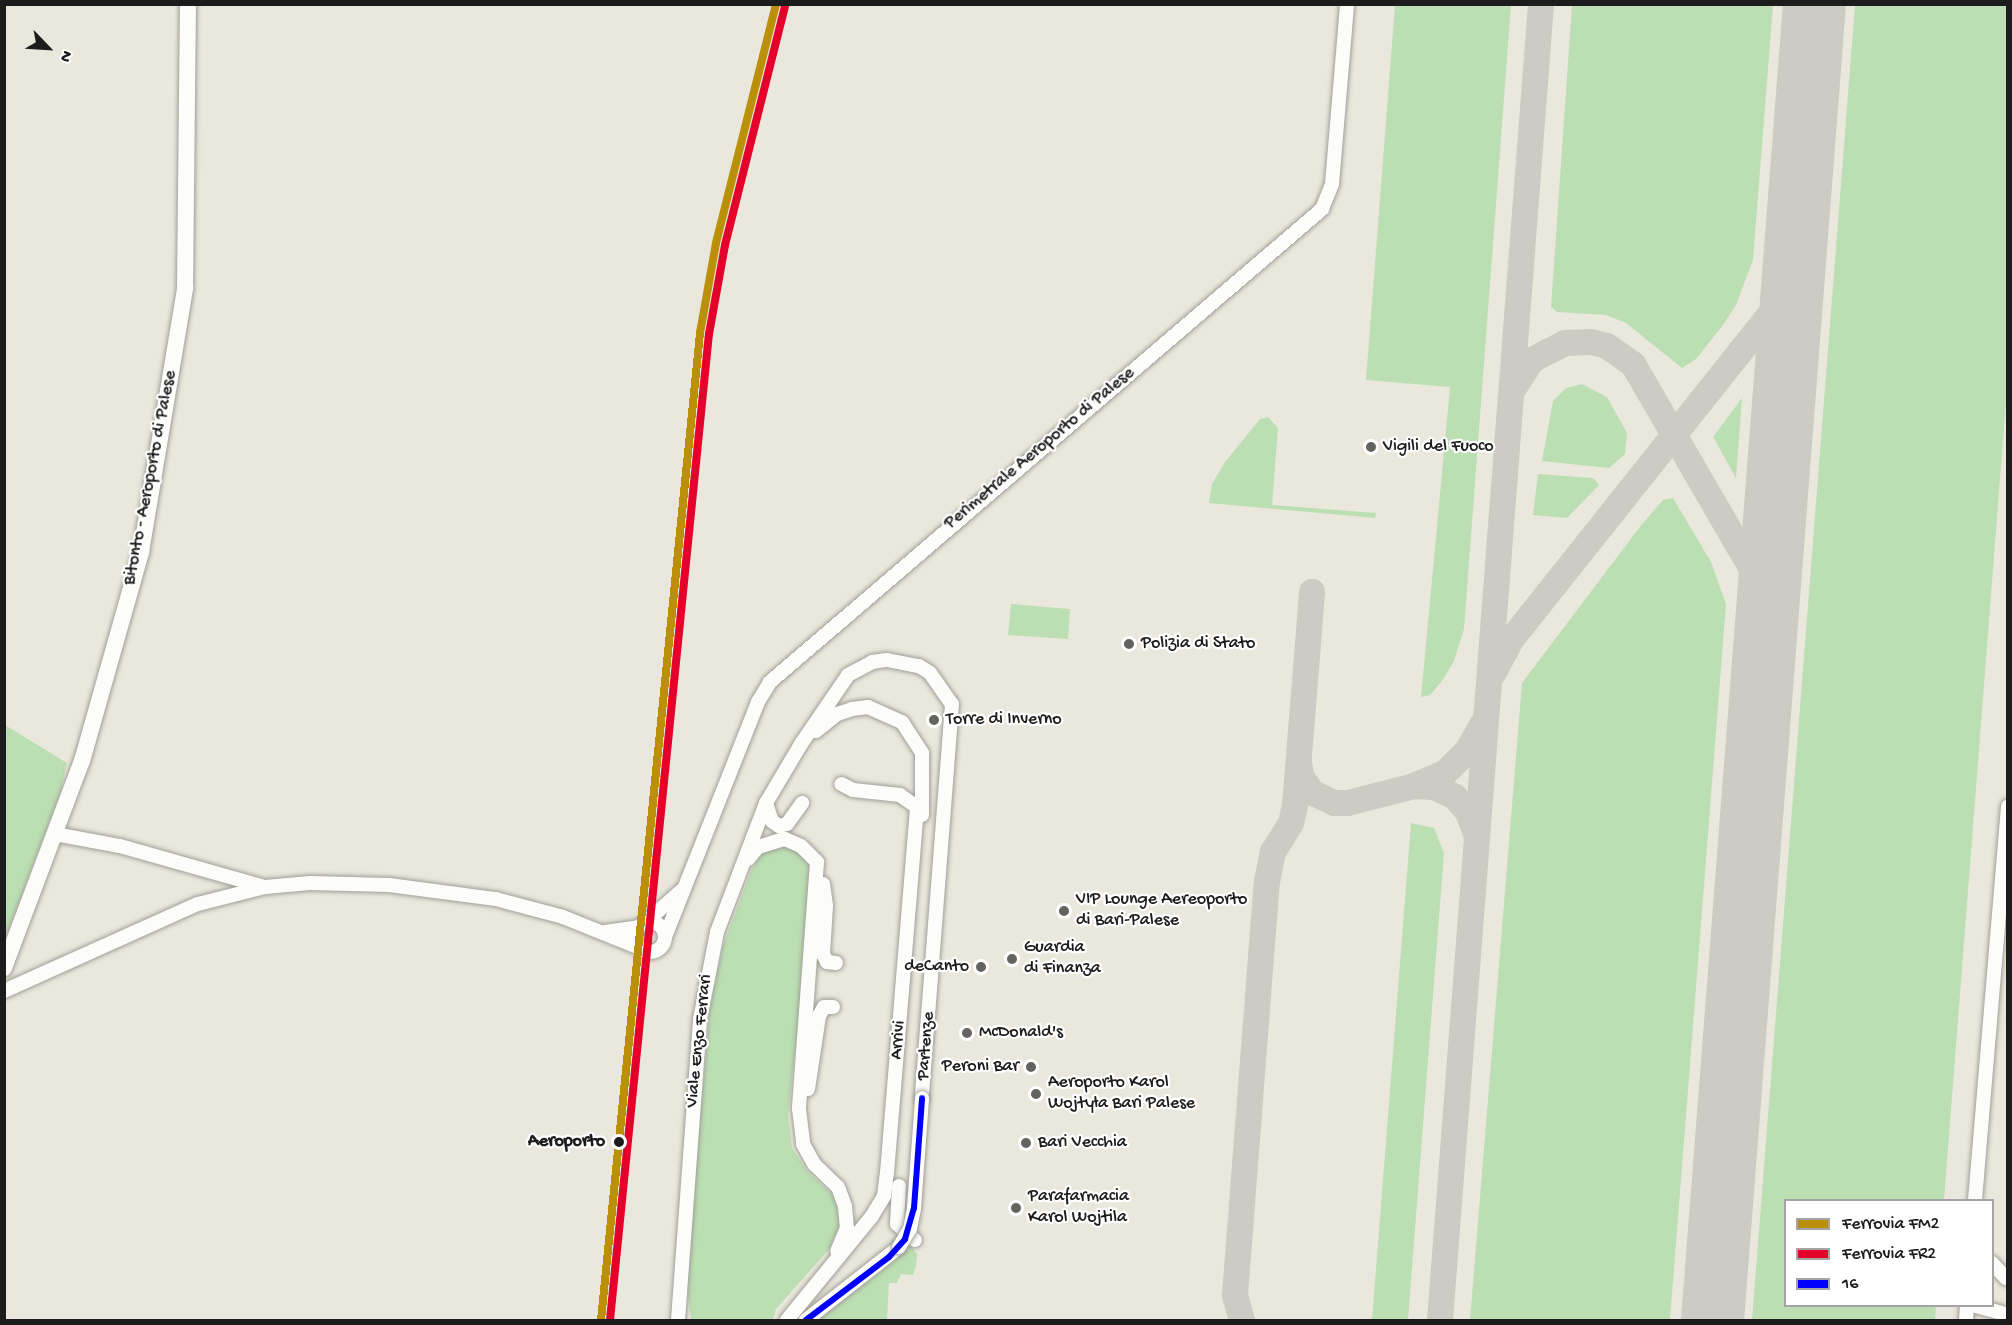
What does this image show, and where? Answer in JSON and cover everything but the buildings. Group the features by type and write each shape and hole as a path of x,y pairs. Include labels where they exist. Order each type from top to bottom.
{"main road":[{"name":"Bitonto - Aeroporto di Palese","path":"4,968 82,761 141,552 185,288 188,4"}],"street":[{"name":"Perimetrale Aeroporto di Palese","path":"665,937 758,702 770,682 1322,208 1332,184 1347,4"},
{"name":"Partenze","path":"782,776 848,675 872,662 902,661 930,673 952,704 953,723 914,1208 910,1229 899,1247 807,1320"},
{"path":"782,776 822,724 837,714 868,707 909,728 922,753 924,784 917,863"},
{"name":"Viale Enzo Ferrari","path":"681,1320 679,1301 700,1019 706,973 738,875 766,803 782,776"},
{"name":"Arrivi","path":"787,1320 825,1270 872,1216 885,1191 917,807 900,795 853,790 841,784"},
{"path":"766,803 772,821 779,825 787,824 802,803"},
{"path":"1975,1199 2007,806"},
{"path":"55,834 161,856 265,887"},
{"path":"738,875 758,847 785,839 810,854 819,871 826,906 823,954 828,962 836,963"},
{"path":"819,871 799,1109 803,1144 814,1164 838,1187 845,1206 847,1228 825,1270"},
{"path":"4,991 198,904 265,887 351,883 432,889 531,907 605,932 640,948 656,951 665,937 659,925 643,925 605,932"},
{"name":"Perimetrale Aeroporto di Palese","path":"643,925 686,886"},
{"path":"640,948 635,935 643,925"},
{"path":"801,1130 819,1016 824,1007 833,1007"},
{"path":"899,1186 897,1224 915,1240"},
{"path":"1979,1307 1986,1312 2001,1314"}],"green space":[{"path":"1395,5 1511,5 1464,629 1454,661 1442,681 1430,695 1421,697 1450,387 1366,380"},
{"path":"1572,5 1773,5 1753,260 1736,305 1723,325 1696,359 1682,368 1626,323 1606,315 1557,312 1551,307"},
{"path":"1855,5 2007,5 2007,389 1944,1199 1784,1199 1784,1307 1936,1307 1935,1320 1752,1320"},
{"path":"1582,384 1607,397 1627,433 1625,454 1609,468 1542,461 1553,401 1566,388"},
{"path":"1742,398 1736,478 1713,437"},
{"path":"1268,417 1278,428 1272,505 1376,513 1375,518 1209,503 1212,484 1225,462 1260,419"},
{"path":"1538,474 1593,478 1599,485 1567,518 1533,515"},
{"path":"1673,498 1711,562 1726,604 1670,1320 1470,1320 1522,683 1642,524 1663,500"},
{"path":"1011,604 1070,609 1068,639 1008,635"},
{"path":"5,725 67,763 59,797 5,939"},
{"path":"1411,823 1434,828 1444,853 1408,1320 1372,1320"},
{"path":"781,844 809,858 814,880 788,1115 792,1148 808,1172 834,1196 840,1224 830,1248 776,1309 773,1320 691,1320 686,1279 710,1008 723,946 751,871 761,853"},
{"path":"909,1243 917,1254 916,1267 913,1275 901,1274 897,1283 889,1283 887,1320 816,1320 896,1260"}],"taxiway":[{"path":"1440,1320 1541,4"},
{"path":"1493,674 1511,640 1784,296 1794,266"},
{"path":"1749,341 1770,336 1780,343 1786,362"},
{"path":"1514,388 1532,360 1565,343 1591,342 1607,346 1633,364 1757,578 1766,621"},
{"path":"1735,539 1757,544 1767,538 1774,525"},
{"path":"1242,1320 1235,1295 1267,882 1273,852 1291,823 1295,805 1312,592"},
{"path":"1299,764 1302,778 1313,793 1334,803 1348,803 1414,786 1445,773 1468,750 1482,725"},
{"path":"1414,786 1434,787 1455,797 1468,812 1476,834"}],"runway":[{"path":"1712,1320 1814,4"}],"rail line":[{"name":"FM2","path":"601,1320 700,333 716,243 776,4"},
{"name":"FR2","path":"610,1320 709,334 725,245 785,6"}],"transit line":[{"name":"16","path":"806,1320 889,1257 905,1239 914,1208 922,1098"}],"place":[{"name":"Vigili del Fuoco","path":"1371,447"},
{"name":"Polizia di Stato","path":"1129,644"},
{"name":"Torre di Inverno","path":"934,720"},
{"name":"VIP Lounge Aereoporto di Bari-Palese","path":"1064,911"},
{"name":"Guardia di Finanza","path":"1012,959"},
{"name":"deCanto","path":"981,967"},
{"name":"McDonald's","path":"967,1033"},
{"name":"Peroni Bar","path":"1031,1067"},
{"name":"Aeroporto Karol Wojtyła Bari Palese","path":"1036,1094"},
{"name":"Aeroporto","path":"619,1142"},
{"name":"Bari Vecchia","path":"1026,1143"},
{"name":"Parafarmacia Karol Wojtila","path":"1016,1208"}]}
